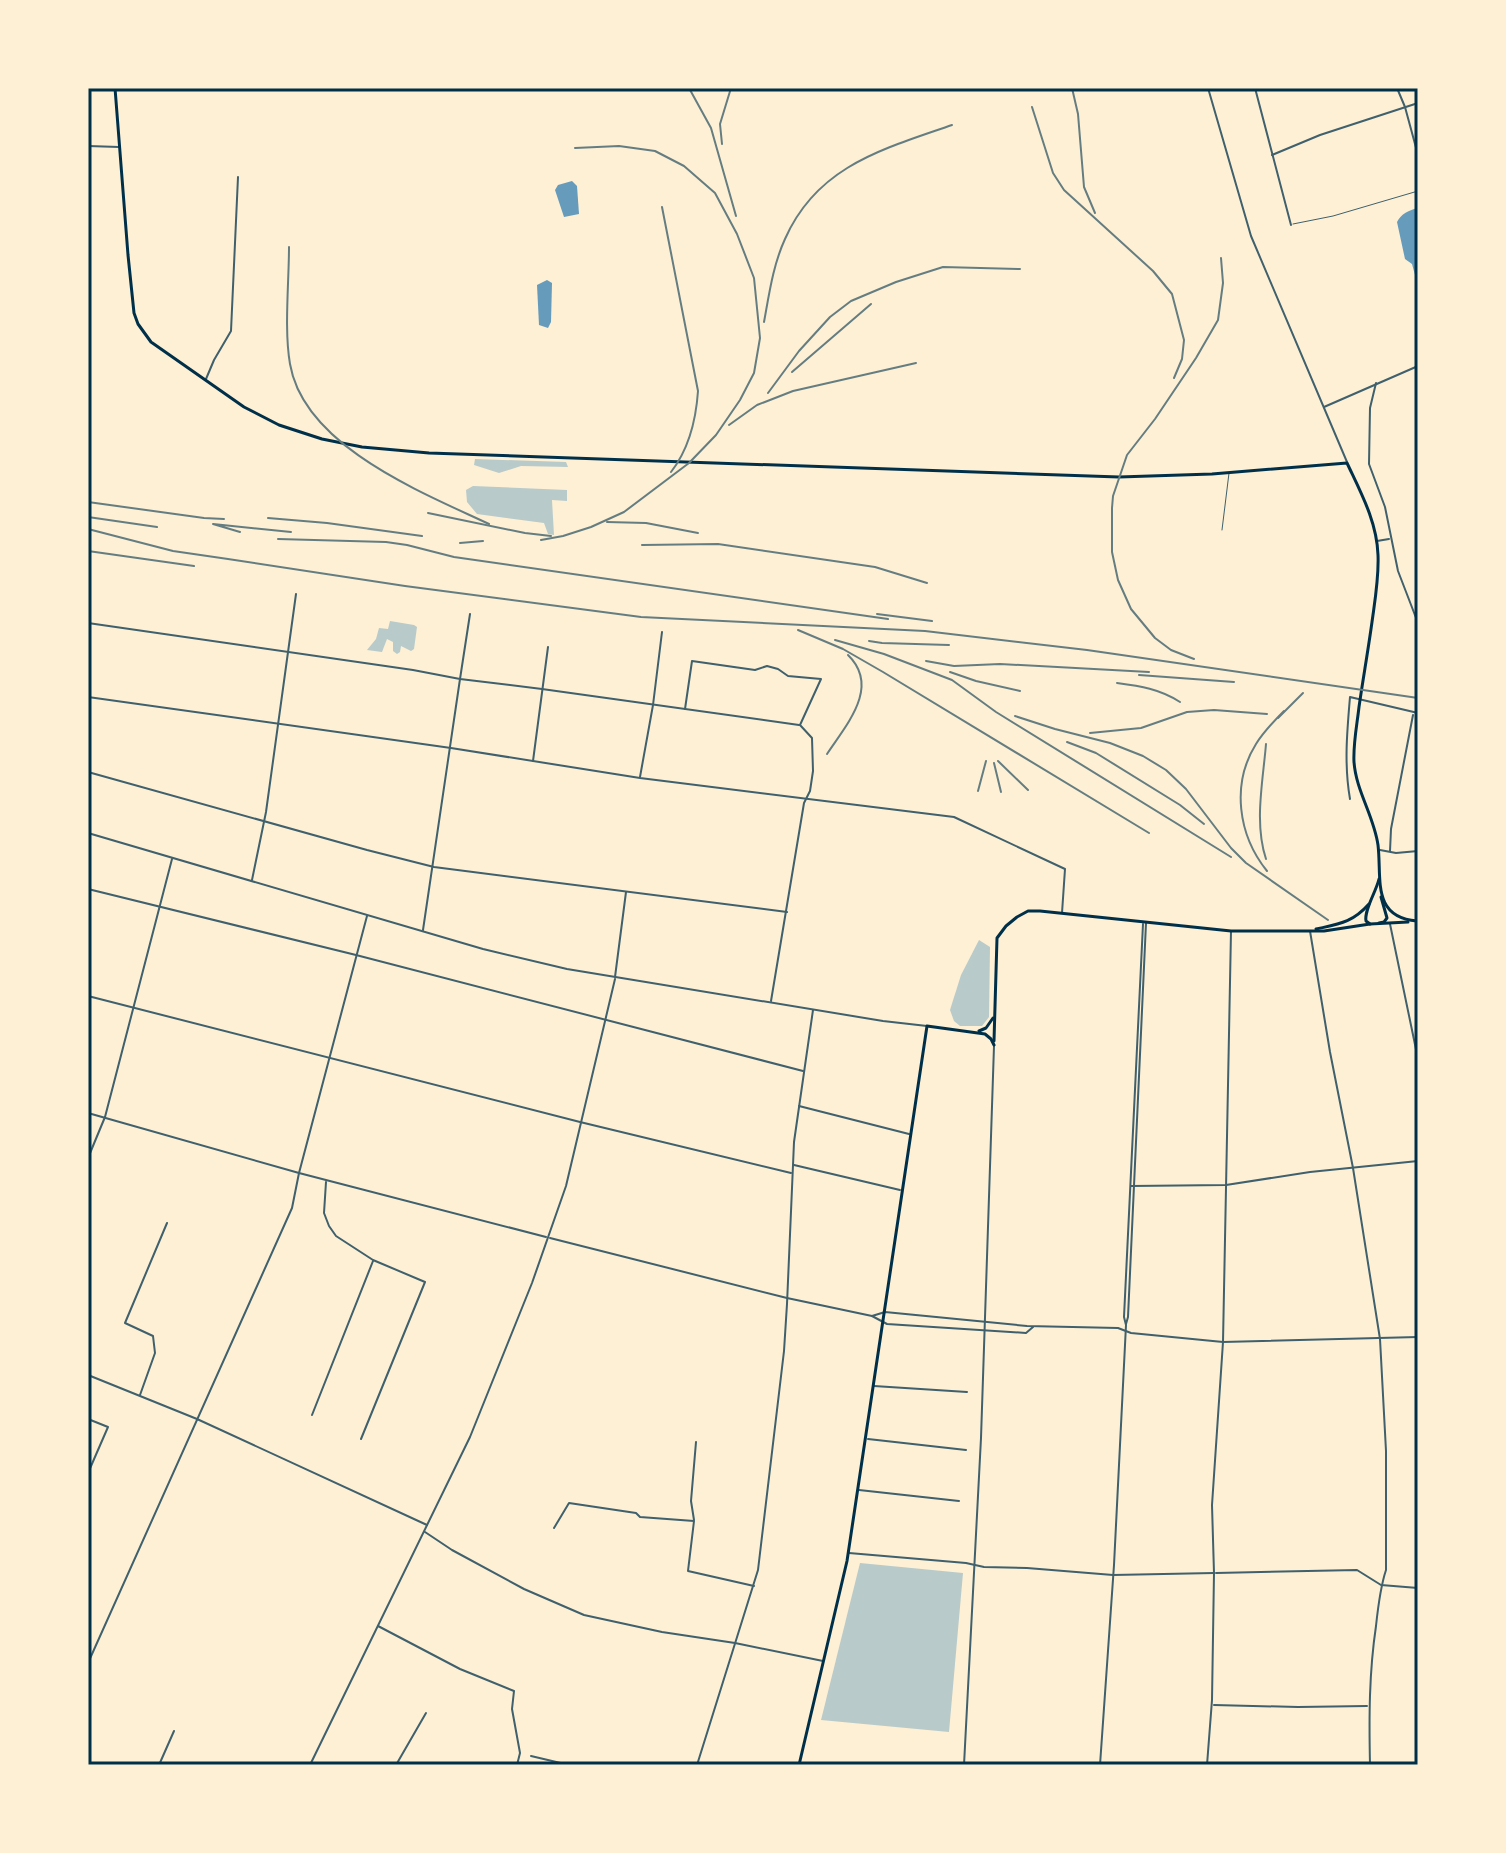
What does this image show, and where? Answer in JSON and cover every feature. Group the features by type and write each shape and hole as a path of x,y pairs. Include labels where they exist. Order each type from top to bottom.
{"main road":[{"path":"115,88 134,313 138,324 151,342 244,407 271,422 322,439 362,447 429,453 1119,477 1347,463 1373,521 1377,541 1377,588 1354,751 1356,774 1376,831 1381,902 1387,918 1383,922 1324,931 1231,931 1040,911 1022,913 997,938 994,1045"},
{"path":"1379,875 1365,917 1373,924 1417,921"},
{"path":"1381,892 1385,905 1393,913 1402,919 1417,921"},
{"path":"1310,930 1352,919 1371,901"},
{"path":"976,1032 986,1028 994,1014"},
{"path":"799,1765 848,1552 859,1490 927,1026 985,1034 994,1045"}],"street":[{"path":"1208,88 1251,236 1347,463"},
{"path":"1255,88 1291,225"},
{"path":"1397,88 1418,155"},
{"path":"1272,155 1320,135 1418,103"},
{"path":"88,146 119,147"},
{"path":"206,380 231,331 238,177"},
{"path":"1324,407 1418,366"},
{"path":"1376,383 1370,408 1369,464 1385,507 1398,571 1418,623"},
{"path":"1377,541 1390,539"},
{"path":"251,881 264,821 296,594"},
{"path":"423,931 470,614"},
{"path":"88,623 460,679 800,725 812,738 813,771 810,791 804,803 771,1002"},
{"path":"640,778 662,632"},
{"path":"533,762 548,647"},
{"path":"685,709 692,661 755,670 767,666 788,676 821,679 800,725"},
{"path":"88,697 640,778 954,817 1065,869 1062,913"},
{"path":"1350,799 1346,778 1350,697 1416,713 1391,829 1390,851"},
{"path":"88,772 434,867 787,912"},
{"path":"88,833 497,953 615,978 927,1026"},
{"path":"1378,850 1396,853 1418,851"},
{"path":"88,1158 105,1117 172,859"},
{"path":"88,889 803,1071"},
{"path":"310,1765 470,1437 549,1238 566,1186 615,978 626,891"},
{"path":"88,1663 287,1222 368,915"},
{"path":"1100,1765 1113,1575 1144,922"},
{"path":"1390,924 1418,1059"},
{"path":"1310,930 1380,1339 1386,1451 1386,1570 1381,1585 1371,1663 1368,1706 1370,1765"},
{"path":"1207,1765 1212,1705 1212,1505 1223,1342 1231,931"},
{"path":"88,996 792,1173"},
{"path":"697,1765 754,1586 774,1439 787,1298 792,1165 798,1106 813,1009"},
{"path":"964,1765 976,1565 994,1045"},
{"path":"798,1106 912,1135"},
{"path":"88,1113 299,1173 787,1298 872,1316 883,1323 1026,1333 1034,1326"},
{"path":"1133,1186 1226,1185 1418,1161"},
{"path":"792,1165 903,1191"},
{"path":"327,1180 324,1213 336,1236 373,1260 425,1282 361,1439"},
{"path":"140,1396 155,1353 153,1336 125,1323 167,1223"},
{"path":"312,1415 373,1260"},
{"path":"872,1316 885,1312 1034,1326 1118,1328 1125,1332 1223,1342 1418,1337"},
{"path":"88,1383 90,1376 197,1419 428,1526"},
{"path":"874,1386 967,1392"},
{"path":"88,1419 108,1427 88,1473"},
{"path":"866,1438 966,1450"},
{"path":"696,1442 691,1501 694,1521 688,1571 754,1586"},
{"path":"859,1490 959,1501"},
{"path":"554,1528 569,1503 636,1513 640,1517 694,1521"},
{"path":"425,1532 444,1546 524,1589 584,1615 824,1661"},
{"path":"848,1552 984,1567 1113,1575 1357,1570 1381,1585 1418,1588"},
{"path":"378,1626 460,1669 514,1691 512,1709 522,1754 517,1765"},
{"path":"1212,1705 1368,1706"},
{"path":"396,1765 426,1713"},
{"path":"159,1765 174,1731"},
{"path":"531,1756 569,1765"}],"lane":[{"path":"1291,225 1418,191"},
{"path":"1222,530 1229,472"}],"shaded area":[{"path":"475,459 566,462 568,467 521,466 499,473 474,465"},
{"path":"473,486 567,490 567,501 552,500 554,535 548,534 544,523 477,514 467,502 466,490"},
{"path":"390,621 417,627 414,649 411,651 401,646 397,654 393,651 393,642 387,639 382,652 367,650 376,639 379,628 388,629"},
{"path":"979,940 990,947 989,1017 982,1026 960,1026 954,1021 950,1010 961,975"},
{"path":"860,1563 963,1573 949,1732 821,1720"}],"water":[{"path":"572,181 577,186 579,214 564,217 555,190 558,185"},
{"path":"1418,208 1418,275 1415,275 1412,264 1405,259 1397,222 1406,213"},
{"path":"547,280 552,283 551,322 548,328 539,325 537,285"}],"railway":[{"path":"689,88 711,128 736,216"},
{"path":"722,144 720,124 731,88"},
{"path":"1072,88 1078,114 1084,187 1095,213"},
{"path":"1032,107 1053,173 1064,190 1153,271 1172,294 1184,340 1182,359 1174,378"},
{"path":"764,322 781,249 799,214 815,194 834,177 877,152 952,125"},
{"path":"541,540 591,527 624,512 689,463 716,435 740,400 754,373 760,338 754,278 737,234 715,193 684,166 655,151 619,146 575,148"},
{"path":"662,207 698,391 690,434 683,454 671,472"},
{"path":"289,247 287,321 290,364 300,393 317,419 369,463 489,524"},
{"path":"1194,659 1171,650 1155,638 1131,609 1118,580 1112,552 1112,508 1127,455 1155,419 1218,320 1223,283 1221,258"},
{"path":"768,393 799,351 830,317 851,301 943,267 1020,269"},
{"path":"792,372 871,304"},
{"path":"729,425 757,405 793,391 916,363"},
{"path":"88,502 224,519"},
{"path":"428,513 551,536"},
{"path":"88,517 157,527"},
{"path":"268,518 422,536"},
{"path":"607,522 646,523 698,533"},
{"path":"240,532 213,524 291,532"},
{"path":"88,529 173,551 641,617 925,631 1087,650 1418,698"},
{"path":"278,539 386,542 454,557 888,619"},
{"path":"460,543 483,541"},
{"path":"642,545 718,544 875,567 927,583"},
{"path":"88,551 194,566"},
{"path":"877,614 932,621"},
{"path":"798,630 843,649 883,672 1149,833"},
{"path":"835,640 884,654 952,680 996,712 1231,857"},
{"path":"869,641 949,645"},
{"path":"827,754 851,718 861,693 857,667 848,655"},
{"path":"926,661 954,666 1000,664 1149,672"},
{"path":"950,672 1020,691"},
{"path":"1139,675 1234,682"},
{"path":"1117,683 1157,691 1180,702"},
{"path":"1278,718 1303,693"},
{"path":"1090,733 1141,728 1187,712 1214,710 1267,714"},
{"path":"1267,871 1257,857 1244,826 1241,792 1248,759 1266,730 1284,711"},
{"path":"1015,716 1110,743 1143,756 1166,770 1186,789 1246,863 1328,920"},
{"path":"1067,742 1096,753 1180,805 1204,824"},
{"path":"1266,744 1260,817 1266,859"},
{"path":"978,791 986,761"},
{"path":"998,761 1028,790"},
{"path":"994,763 1001,792"}]}
